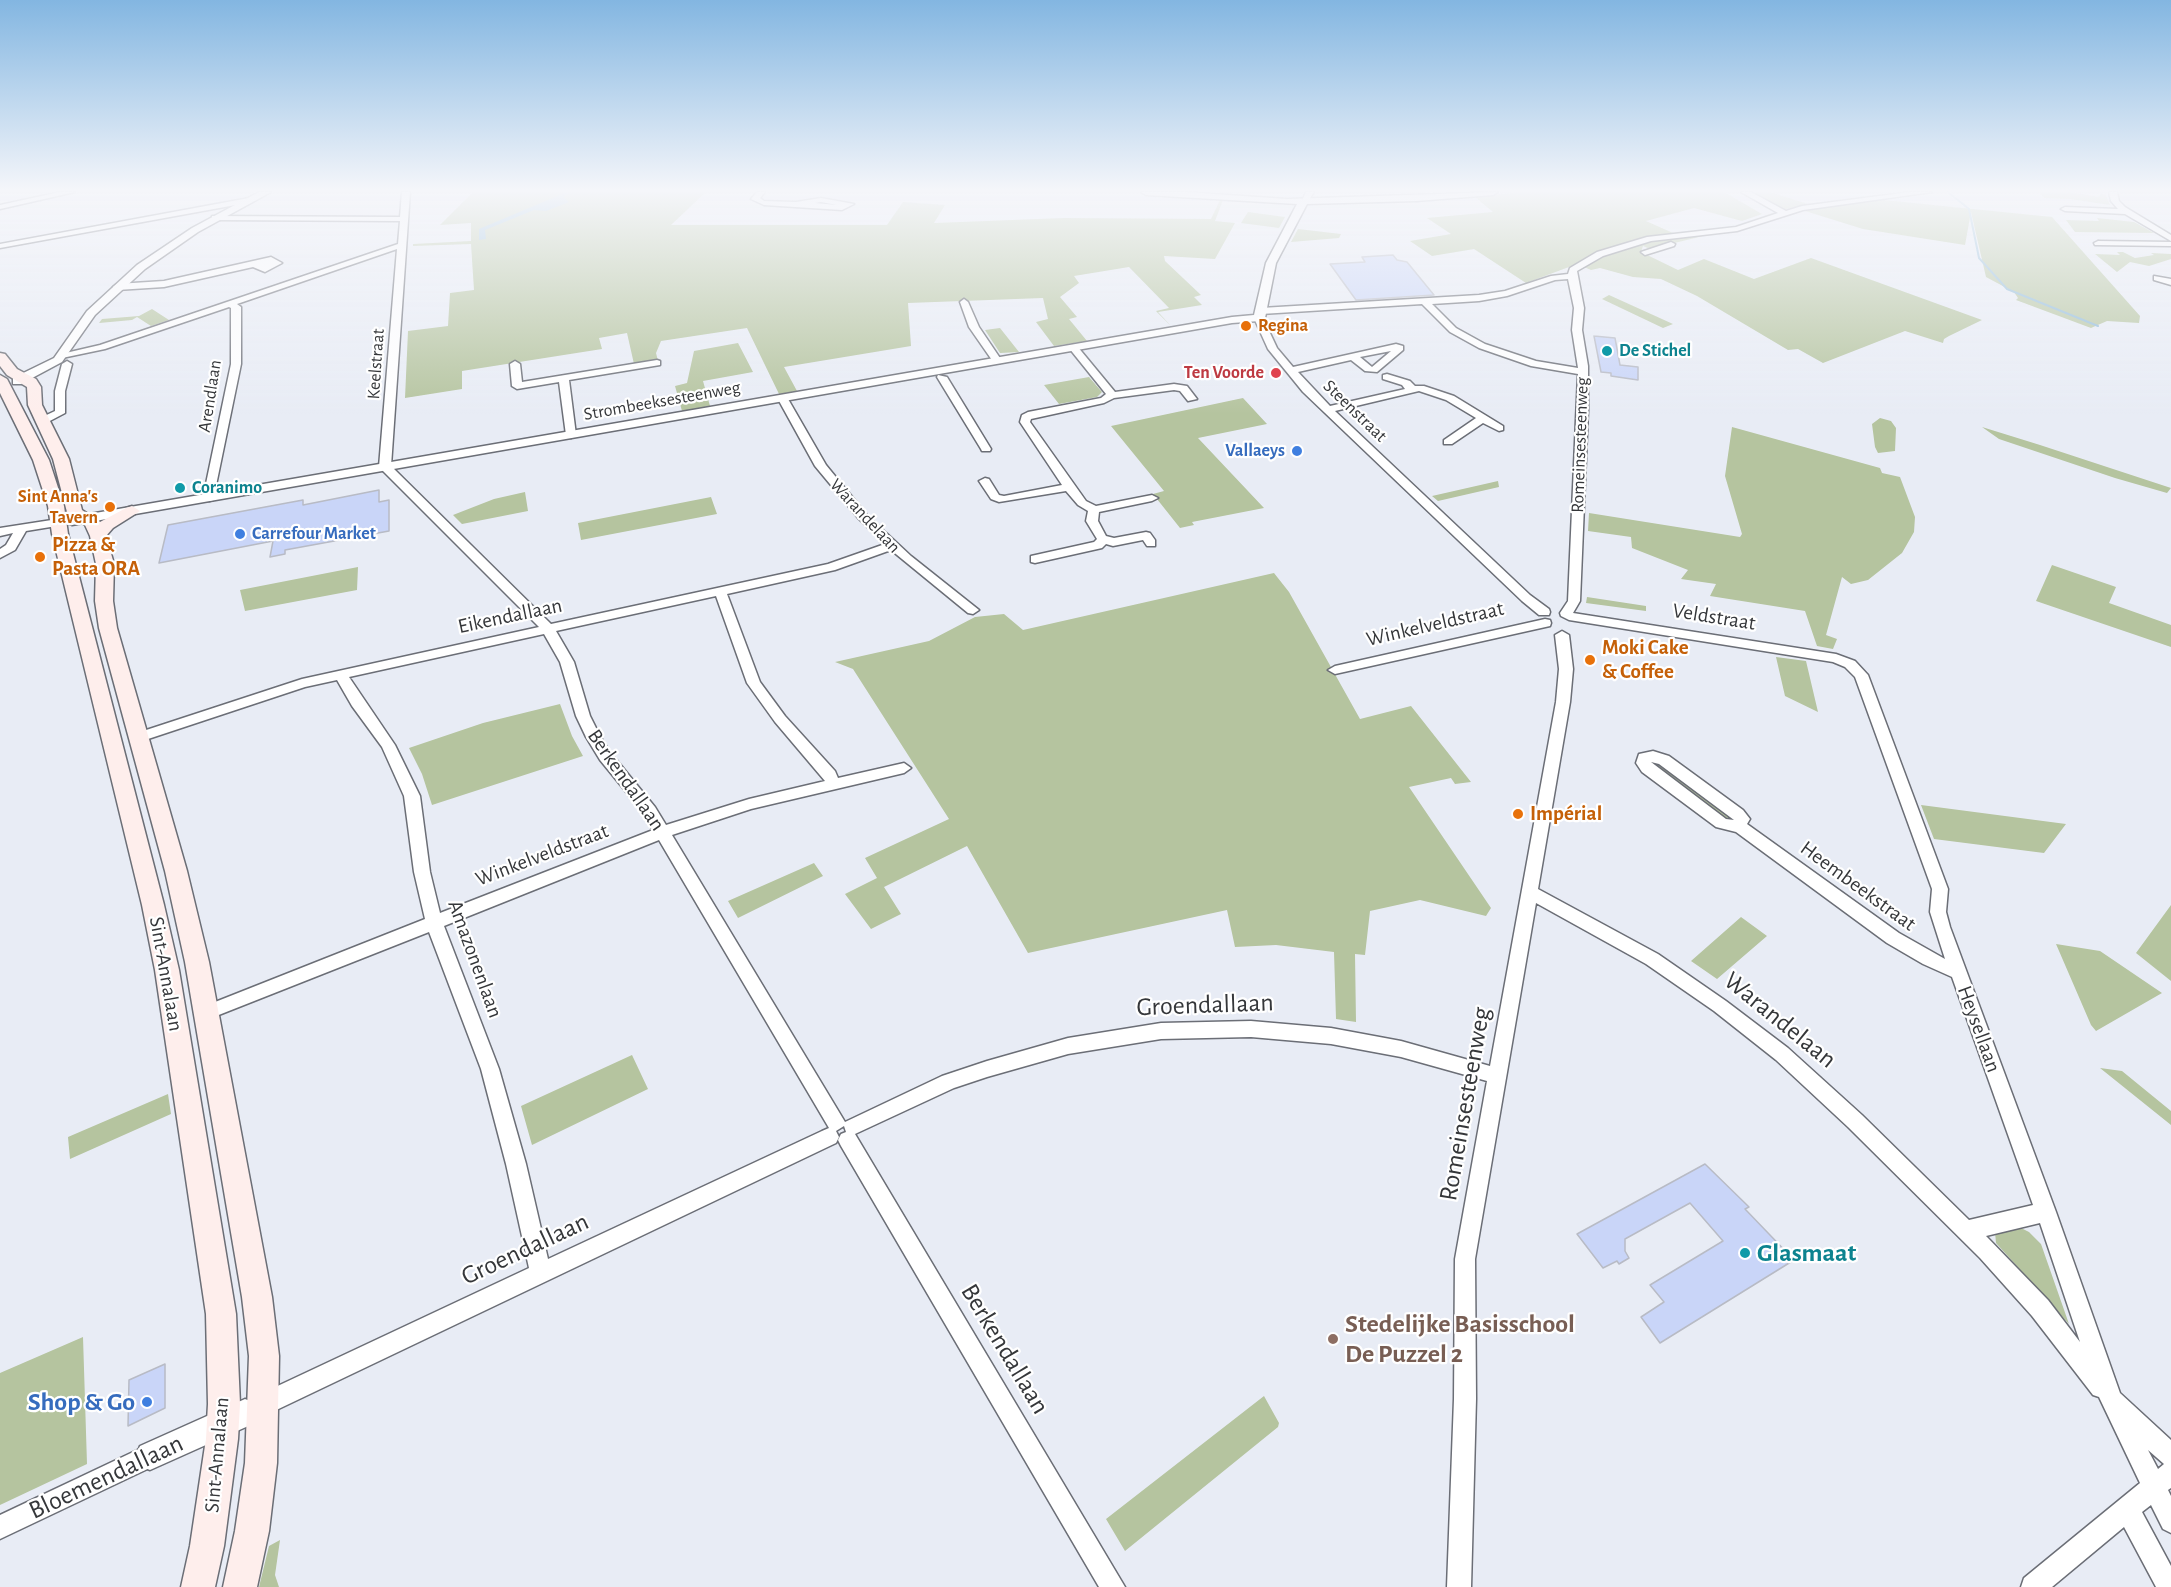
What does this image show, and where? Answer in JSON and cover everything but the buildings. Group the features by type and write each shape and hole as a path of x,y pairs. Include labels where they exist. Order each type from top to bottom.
{"main road":[{"name":"Sint-Annalaan","path":"0,357 12,372 9,382 41,460 56,506 72,521 92,522 98,536 105,564 104,611 181,892 206,1013 257,1298 264,1356 216,1490 198,1587"},
{"name":"Sint-Annalaan","path":"9,382 34,387 35,405 61,459 75,512 72,521 166,970 220,1314 260,1471 240,1587"},
{"path":"98,536 107,525 132,511"}],"street":[{"path":"42,421 60,414 60,391 65,360 91,313 117,287 143,266"},
{"path":"117,287 170,283 245,266"},
{"path":"9,382 97,348 337,266"},
{"name":"Keelstraat","path":"385,467 400,266"},
{"path":"1260,315 1270,266"},
{"path":"1572,276 1573,270 1579,266"},
{"name":"Strombeeksesteenweg","path":"72,521 1260,315 1494,296 1554,278 1572,276"},
{"name":"Romeinsesteenweg","path":"1459,1587 1465,1399 1465,1259 1563,702 1566,669 1562,635 1569,633 1568,614 1574,601 1583,372 1577,330 1579,308 1572,276"},
{"path":"2157,278 2171,282"},
{"path":"964,302 974,327 998,361"},
{"name":"Arendlaan","path":"209,498 236,364 236,307 229,303"},
{"path":"1426,303 1448,325 1482,346 1534,364 1583,372"},
{"name":"Steenstraat","path":"1260,315 1265,335 1290,371 1327,410 1545,617"},
{"path":"1074,348 1112,395"},
{"path":"1290,371 1353,356"},
{"path":"515,364 518,390 564,379 657,363"},
{"path":"942,377 986,449"},
{"path":"1387,377 1406,383 1410,389"},
{"path":"564,379 571,435"},
{"path":"1152,498 1094,510 1082,503 1024,419 1032,414 1104,400 1112,395 1121,396 1177,387 1183,388 1192,399"},
{"path":"1327,410 1420,387 1484,417 1499,428"},
{"name":"Warandelaan","path":"783,399 808,447 828,476 863,517 892,546 973,610"},
{"path":"1448,442 1484,417"},
{"name":"Berkendallaan","path":"385,467 548,629 569,669 589,730 605,756 643,801 663,832 1113,1587"},
{"path":"986,481 995,496 1003,500 1070,487"},
{"path":"1094,510 1092,521 1102,538 1113,542 1146,536 1151,543"},
{"path":"0,532 72,521"},
{"path":"0,554 11,548 22,529"},
{"path":"1035,559 1098,545 1102,542 1102,538"},
{"name":"Eikendallaan","path":"139,737 263,695 340,674 842,564 892,546"},
{"path":"720,591 754,683 780,719 830,775 833,783"},
{"path":"1562,635 1553,632 1545,617 1553,609 1568,614"},
{"name":"Veldstraat","path":"1568,614 1830,656 1850,664"},
{"name":"Winkelveldstraat","path":"1335,670 1545,617"},
{"name":"Heysellaan","path":"1850,664 1861,675 1941,889 1939,918 2046,1212 2110,1398"},
{"name":"Amazonenlaan","path":"340,674 357,703 388,745 409,786 418,824 422,872 434,921 490,1069 516,1164 541,1273"},
{"name":"Heembeekstraat","path":"1739,825 1742,819 1738,814 1664,760 1653,756 1644,758 1643,763 1647,768 1721,823 1730,826 1739,825 1893,938 1929,959 1958,972"},
{"name":"Winkelveldstraat","path":"206,1013 663,832 749,804 904,768"},
{"name":"Warandelaan","path":"1529,892 1652,959 1758,1035 1855,1121 1967,1230 2040,1308 2110,1398 2162,1481 2171,1521"},
{"name":"Groendallaan","path":"244,1413 939,1086 987,1069 1068,1046 1170,1030 1251,1029 1331,1036 1401,1049 1498,1076"},
{"path":"1967,1230 2046,1212"},
{"name":"Warandelaan","path":"2110,1398 2171,1456"},
{"name":"Bloemendallaan","path":"0,1527 244,1413"},
{"path":"2033,1587 2162,1481"},
{"path":"2127,1509 2169,1587"}],"green space":[{"path":"472,266 1170,266 1201,295 1194,297 1202,305 1158,312 1171,326 1156,311 1169,308 1129,267 1074,276 1079,283 1060,297 1077,317 1069,319 1087,341 1054,346 1036,322 1048,319 1043,298 908,303 911,346 784,367 797,391 779,394 747,328 661,341 656,353 658,361 634,364 627,333 599,338 602,349 462,371 462,389 405,398 408,331 448,326 450,293 474,290"},
{"path":"1500,266 1571,266 1526,283"},
{"path":"1582,266 1670,266 1678,270 1687,266 1722,266 1754,279 1789,266 1833,266 1982,320 1949,336 1944,339 1943,343 1905,331 1823,363 1798,349 1788,350 1697,296 1661,279 1633,277 1600,268 1591,270"},
{"path":"1983,266 2096,266 2140,316 2139,323 2107,321 2091,328 2016,300 2018,298 2014,292 1986,277"},
{"path":"2110,266 2125,266 2117,272"},
{"path":"1609,295 1673,324 1663,328 1602,299"},
{"path":"152,309 169,320 151,326 137,317 132,320 99,323 102,319 139,316"},
{"path":"1000,328 1019,352 1000,353 985,330"},
{"path":"738,343 753,372 703,381 710,406 682,411 675,386 687,383 694,351"},
{"path":"1089,377 1102,392 1097,397 1059,404 1044,385"},
{"path":"1243,398 1267,424 1198,438 1264,508 1192,522 1194,525 1180,528 1153,494 1164,491 1111,426"},
{"path":"1880,418 1891,421 1896,428 1895,451 1878,453 1875,447 1872,424"},
{"path":"1732,427 1880,468 1882,473 1900,477 1915,517 1914,532 1902,553 1868,580 1851,584 1842,577 1826,635 1837,639 1833,649 1817,646 1805,611 1710,596 1716,584 1681,579 1688,570 1632,548 1631,537 1588,531 1589,513 1740,537 1742,534 1725,476"},
{"path":"1982,427 2171,488 2167,493 2115,478 1999,439"},
{"path":"1498,481 1499,487 1438,501 1432,496"},
{"path":"525,492 528,511 462,524 453,515 494,499"},
{"path":"711,497 717,514 581,540 578,523"},
{"path":"2052,565 2116,587 2109,603 2171,625 2171,647 2036,601"},
{"path":"358,567 357,590 245,611 240,590"},
{"path":"1274,573 1289,592 1360,719 1411,706 1471,782 1455,784 1451,778 1409,787 1491,908 1486,916 1420,900 1370,911 1365,955 1355,954 1356,1022 1336,1019 1334,952 1276,945 1235,947 1227,910 1028,953 967,846 884,887 901,914 871,929 845,894 877,878 865,858 949,819 853,669 835,662 929,641 975,617 1004,614 1023,630"},
{"path":"1587,597 1646,606 1646,611 1586,603"},
{"path":"1776,657 1806,661 1818,712 1785,696"},
{"path":"560,704 572,736 583,756 432,805 422,774 409,748 483,723"},
{"path":"1653,760 1734,819 1733,821 1727,822 1649,761"},
{"path":"1921,805 2066,824 2044,853 1934,839"},
{"path":"814,863 823,876 738,918 728,901"},
{"path":"2171,905 2171,981 2136,953"},
{"path":"1741,917 1767,936 1717,979 1691,961"},
{"path":"2056,944 2100,951 2162,993 2096,1031 2091,1025"},
{"path":"632,1055 648,1089 532,1145 521,1106"},
{"path":"2100,1068 2122,1071 2171,1111 2171,1125"},
{"path":"168,1094 171,1114 70,1159 68,1137"},
{"path":"2019,1227 2029,1232 2041,1244 2069,1324 1996,1243 1995,1232"},
{"path":"83,1337 87,1464 0,1505 0,1373"},
{"path":"1264,1396 1279,1423 1278,1427 1125,1551 1106,1519"},
{"path":"280,1540 275,1575 279,1587 259,1587 269,1546"}],"waterway":[{"path":"1986,266 2007,289 2098,326"}],"place":[{"name":"Regina","path":"1246,326"},
{"name":"De Stichel","path":"1607,351"},
{"name":"Ten Voorde","path":"1276,373"},
{"name":"Vallaeys","path":"1297,451"},
{"name":"Coranimo","path":"180,488"},
{"name":"Sint Anna's Tavern","path":"110,507"},
{"name":"Carrefour Market","path":"240,534"},
{"name":"Pizza & Pasta ORA","path":"40,557"},
{"name":"Moki Cake & Coffee","path":"1590,660"},
{"name":"Impérial","path":"1518,814"},
{"name":"Glasmaat","path":"1745,1253"},
{"name":"Stedelijke Basisschool De Puzzel 2","path":"1333,1339"},
{"name":"Shop & Go","path":"147,1402"}]}
